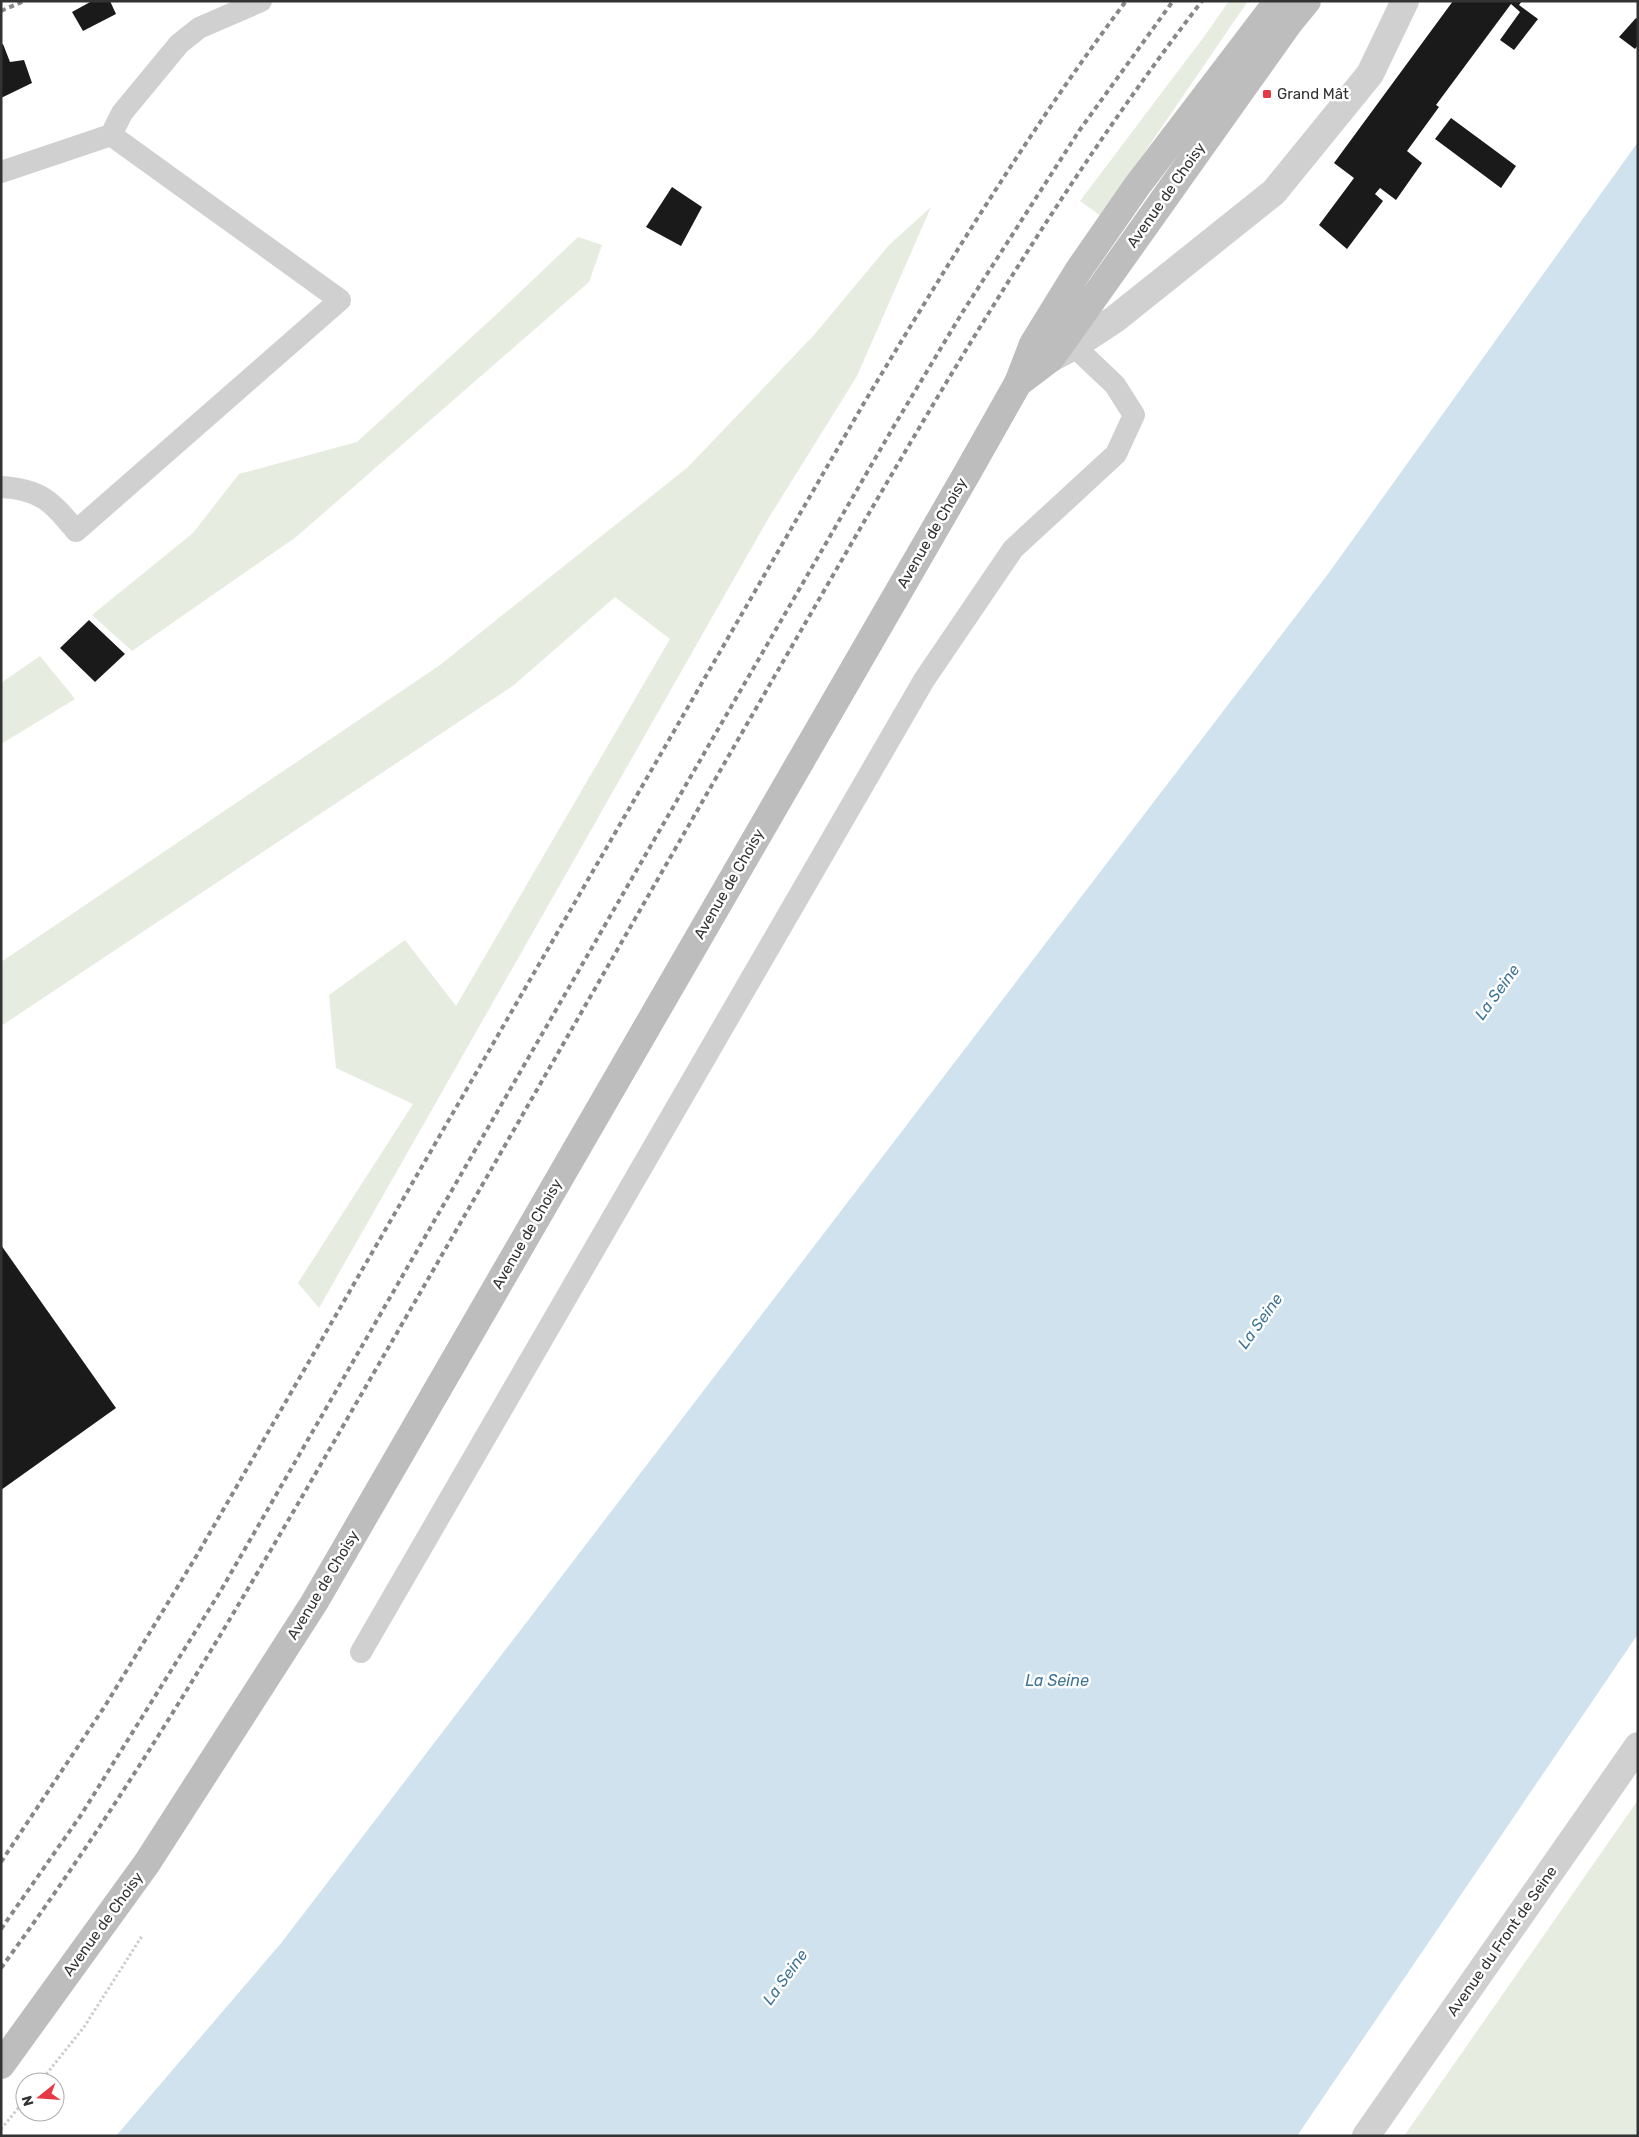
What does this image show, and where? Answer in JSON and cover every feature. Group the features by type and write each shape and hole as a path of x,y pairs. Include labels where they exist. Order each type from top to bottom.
{"main road":[{"name":"Avenue de Choisy","path":"1,2065 147,1863 314,1603 1018,383 1033,344 1078,271 1137,186 1278,1"},
{"name":"Avenue de Choisy","path":"1018,383 1063,352 1246,82 1307,1"}],"street":[{"path":"1063,352 1115,319 1274,192 1370,74 1403,2"},
{"name":"Avenue du Front de Seine","path":"1366,2136 1638,1746"}],"lane":[{"path":"1,172 111,136 122,113 179,44 199,28 261,1"},
{"path":"1,487 32,492 56,506 76,531 340,300 111,136"},
{"path":"360,1652 924,680 1012,549 1116,454 1134,415 1115,385 1063,352"}],"path":[{"path":"48,2072 84,2027 143,1935"},
{"path":"1,2129 15,2112"}],"shaded area":[{"path":"1229,1 1248,1 1101,216 1080,201"},
{"path":"931,207 857,376 768,519 319,1308 298,1283 413,1104 336,1068 329,995 405,940 456,1006 670,639 615,597 514,685 1,1026 1,962 440,665 688,467 814,335 889,245"},
{"path":"578,237 602,245 589,282 296,537 132,651 92,615 193,533 239,474 357,442"},
{"path":"40,656 75,699 1,744 1,683"},
{"path":"1638,1800 1638,2136 1404,2136"}],"water":[{"name":"La Seine","path":"1638,142 1638,1634 1297,2136 116,2136 282,1942 1328,574"}],"building":[{"path":"92,1 110,1 116,14 83,31 72,12"},
{"path":"1453,1 1522,1 1519,5 1538,19 1514,50 1500,40 1520,12 1511,4 1436,105 1439,107 1407,151 1422,163 1396,200 1380,188 1375,194 1383,201 1347,249 1319,225 1354,178 1334,163"},
{"path":"1636,18 1638,19 1638,45 1635,49 1619,37"},
{"path":"3,44 10,62 24,60 32,83 1,98 1,45"},
{"path":"1451,118 1516,166 1501,188 1435,139"},
{"path":"672,187 702,207 681,246 646,227"},
{"path":"89,620 125,654 95,682 60,648"},
{"path":"1,1245 116,1408 1,1490"}],"railway":[{"path":"1,11 24,1"},
{"path":"1,1862 105,1706 197,1555 864,403 990,199 1056,99 1126,1"},
{"path":"1,1929 81,1815 220,1592 717,731 894,426 962,313 1079,131 1173,1"},
{"path":"1,1968 102,1823 197,1674 432,1273 821,596 955,367 1098,144 1202,1"}],"place":[{"name":"Grand Mât","path":"1267,94"}]}
